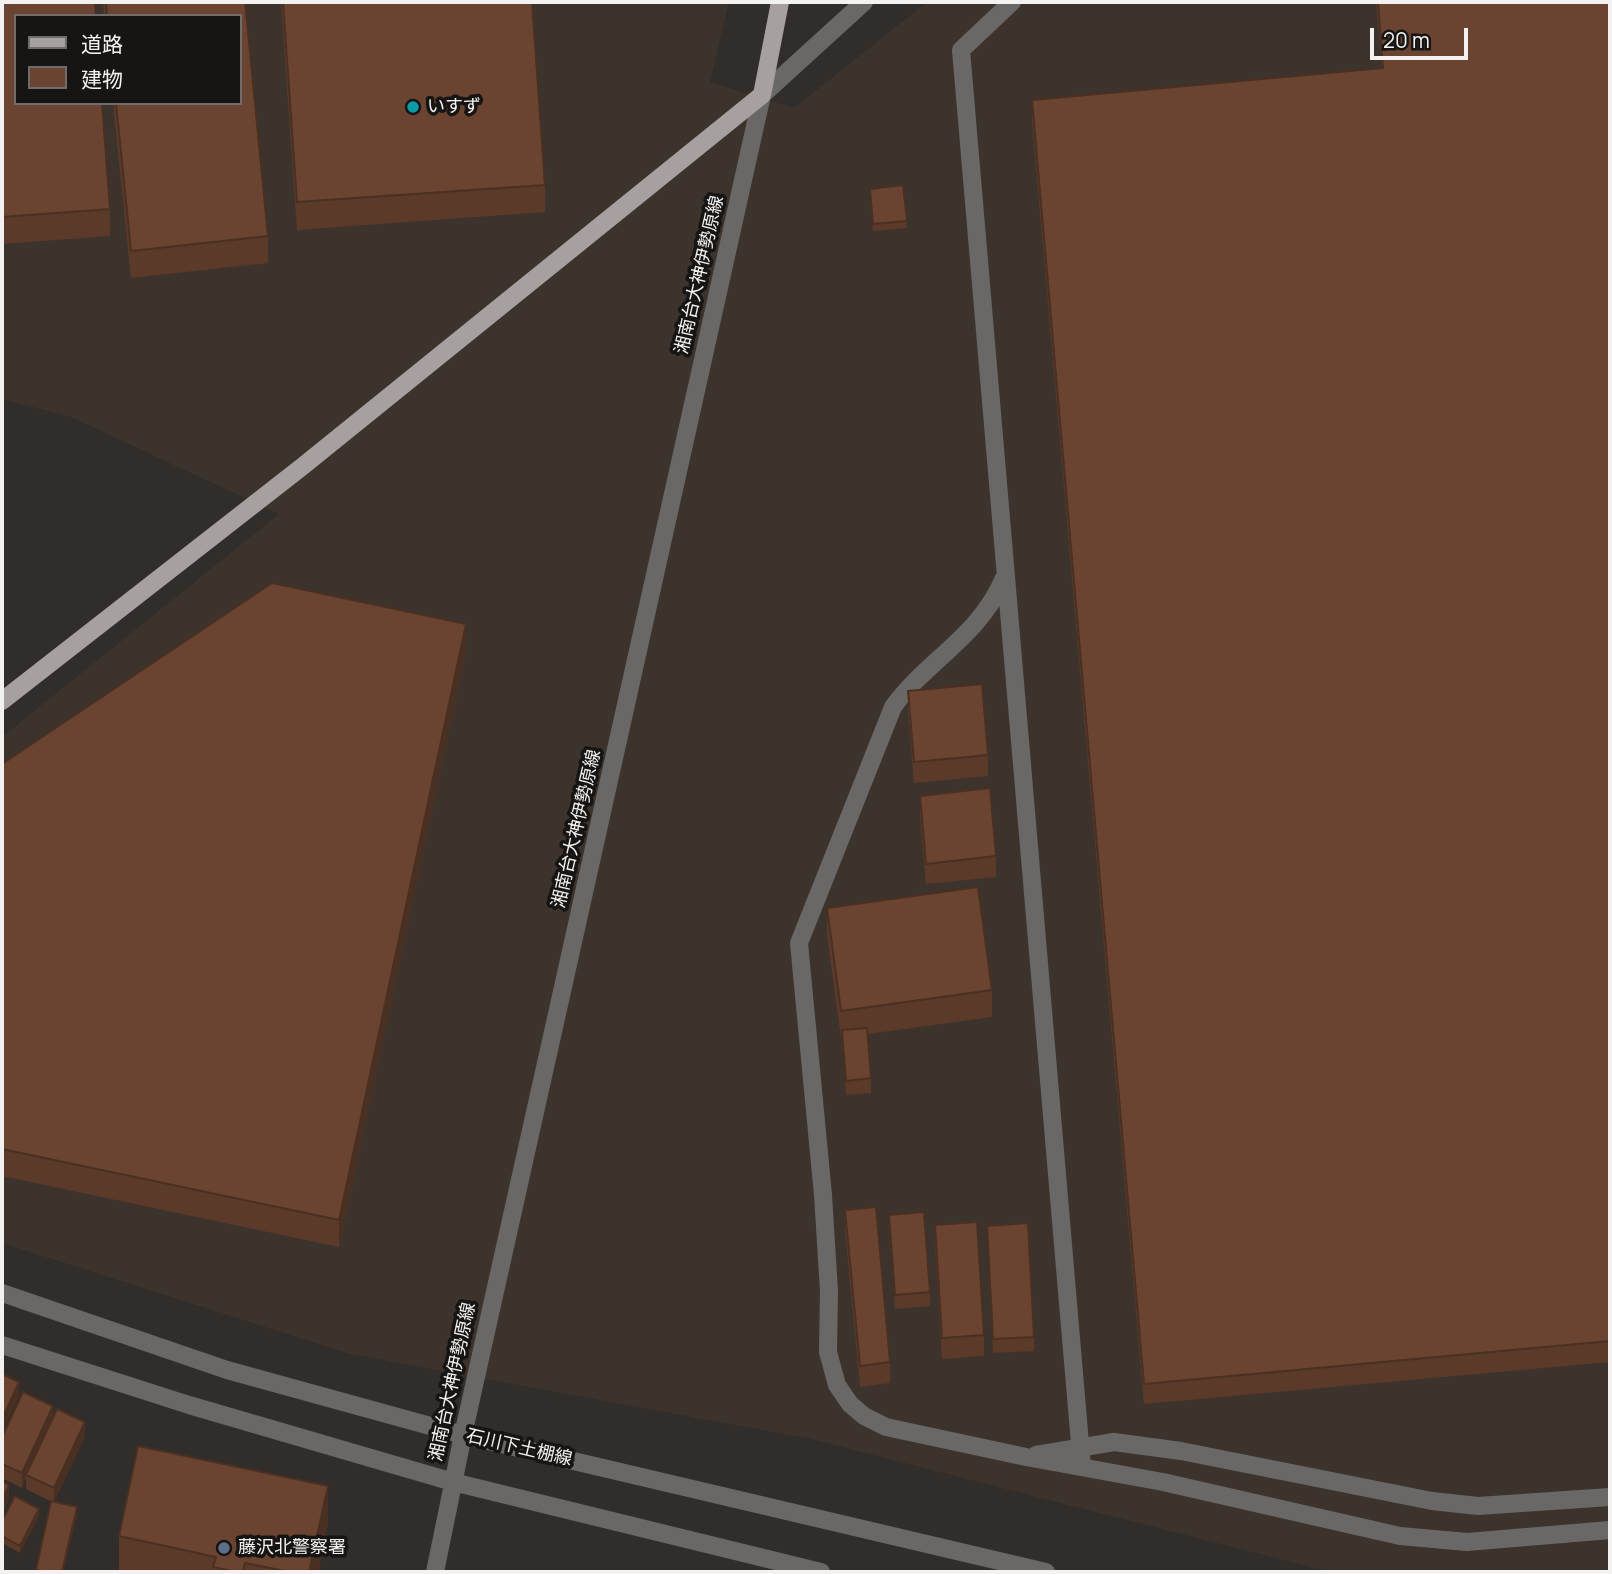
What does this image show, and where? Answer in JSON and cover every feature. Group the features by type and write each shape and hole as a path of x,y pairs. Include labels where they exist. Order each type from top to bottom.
{"main road":[{"name":"湘南台大神伊勢原線","path":"762,95 780,2"},
{"path":"2,701 303,467 762,95"}],"street":[{"path":"762,95 864,2"},
{"path":"1012,2 961,50 1082,1467"},
{"name":"湘南台大神伊勢原線","path":"435,1572 463,1435 762,95"},
{"path":"1004,578 969,631 893,707 799,943 799,970 823,1195 830,1362 837,1385 850,1404 864,1416 886,1427 1433,1541 1496,1541 1610,1530"},
{"name":"石川下土棚線","path":"2,1293 227,1370 463,1435 1046,1572"},
{"path":"2,1345 189,1405 453,1482 821,1572"},
{"path":"1026,1457 1114,1442 1181,1451 1432,1501 1478,1506 1610,1497"}],"shaded area":[{"path":"2,2 729,2 710,82 794,108 927,2 1610,2 1610,1572 1330,1572 811,1439 350,1354 2,1243 2,737 279,514 71,417 2,399"}],"building":[{"path":"2,2 95,2 96,14 14,14 14,105 102,105 110,209 2,217"},
{"path":"106,2 245,2 268,236 131,251 116,105 242,105 242,14 107,14"},
{"name":"いすず","path":"283,2 532,2 545,185 297,202"},
{"path":"1378,2 1610,2 1610,1341 1144,1384 1032,100 1383,68"},
{"path":"903,185 907,221 873,224 870,189"},
{"path":"272,583 466,624 339,1220 2,1149 2,764"},
{"path":"982,684 988,755 914,762 908,691"},
{"path":"990,788 996,856 926,864 920,796"},
{"path":"978,887 992,990 841,1011 827,908"},
{"path":"867,1028 871,1078 846,1081 842,1030"},
{"path":"876,1207 890,1362 860,1366 845,1210"},
{"path":"924,1212 930,1292 895,1295 889,1215"},
{"path":"977,1222 984,1335 942,1338 935,1225"},
{"path":"1028,1223 1034,1337 993,1339 987,1226"},
{"path":"2,1374 19,1382 2,1419"},
{"path":"23,1392 53,1406 22,1473 2,1464 2,1437"},
{"path":"57,1409 85,1422 54,1488 26,1475"},
{"path":"138,1446 328,1486 309,1572 290,1572 245,1563 243,1572 236,1572 213,1567 216,1557 119,1536"},
{"path":"2,1481 9,1485 2,1499"},
{"path":"15,1496 39,1509 20,1546 2,1536 2,1521"},
{"path":"51,1501 77,1507 62,1572 36,1570"}],"place":[{"name":"いすず","path":"413,107"},
{"name":"藤沢北警察署","path":"224,1548"}]}
